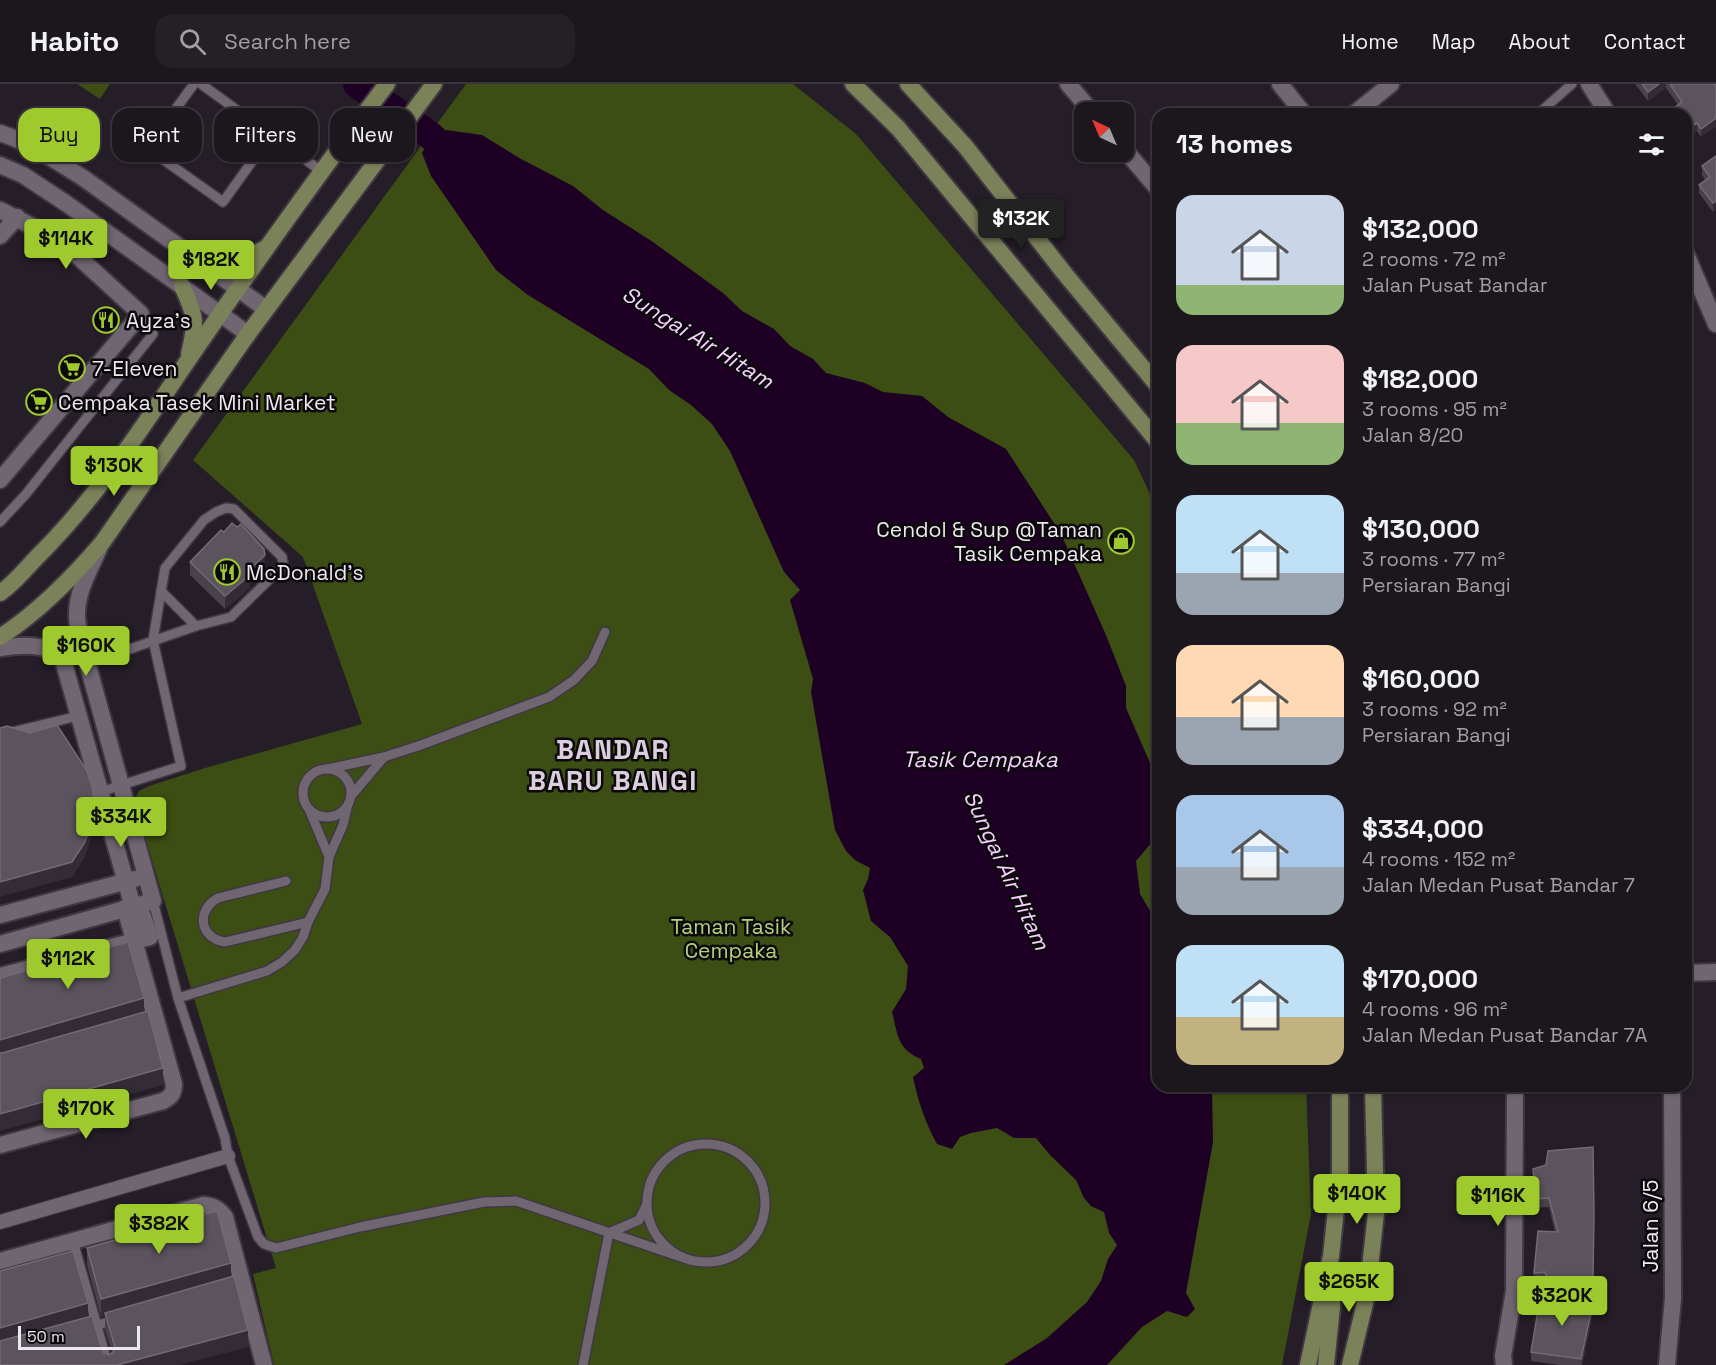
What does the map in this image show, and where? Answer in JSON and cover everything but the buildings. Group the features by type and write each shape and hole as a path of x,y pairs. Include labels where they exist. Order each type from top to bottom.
{"main road":[{"path":"0,593 91,498 137,436 321,171 387,84"},
{"path":"0,638 40,606 81,567 102,543 248,334 375,160 434,84"},
{"path":"853,84 898,128 1152,435"},
{"path":"909,84 965,146 1065,274 1152,379"},
{"path":"203,264 232,263 267,248"},
{"path":"182,286 193,310 195,321 194,335 186,363"},
{"path":"1308,1365 1331,1256 1340,1172 1340,1092"},
{"path":"1350,1364 1367,1295 1376,1213 1373,1092"},
{"path":"1326,1365 1332,1307 1331,1256"}],"street":[{"path":"1068,84 1083,102"},
{"path":"1280,84 1299,108"},
{"path":"1361,108 1391,84"},
{"path":"1589,84 1604,108"},
{"path":"0,133 9,135 82,177 267,309"},
{"path":"1134,161 1152,182"},
{"path":"0,165 23,175 67,204 248,334"},
{"path":"0,210 61,241 141,314 0,480"},
{"path":"0,236 17,218"},
{"path":"1692,268 1716,324"},
{"path":"102,543 87,576 77,614 83,652 146,876 137,905"},
{"path":"0,648 45,647 58,654 63,660 125,881 150,937 0,976"},
{"path":"63,660 83,652"},
{"path":"0,915 146,876"},
{"path":"0,944 137,905"},
{"path":"0,1145 163,1101 174,1092 174,1084 151,1021 135,941"},
{"path":"1692,973 1716,972"},
{"path":"1504,1365 1503,1356 1514,1292 1515,1092"},
{"name":"Jalan 6/5","path":"1667,1365 1673,1298 1672,1092"},
{"path":"0,1222 228,1156"},
{"path":"0,1261 204,1204 212,1206 220,1210 225,1217 237,1286 260,1364"}],"lane":[{"path":"194,84 147,148 223,202 252,162"},
{"path":"201,84 234,108"},
{"path":"1545,108 1572,84"},
{"path":"308,162 321,171"},
{"path":"0,522 26,494 153,334 141,314"},
{"path":"79,633 102,647 127,650 153,640 196,626 231,617 280,569 283,563 282,557 234,509 226,508 204,520 165,568 153,640 182,766 100,792"},
{"path":"161,591 196,626"},
{"path":"329,857 303,794 303,787 312,774 384,757 454,734 549,697 574,680 592,661 605,632"},
{"path":"0,735 78,716"},
{"path":"308,809 322,817 337,815 344,810 384,757"},
{"path":"178,998 267,971 282,962 295,950 326,888 329,857 343,825 350,800 351,788 348,780 335,770 327,769"},
{"path":"286,881 218,898 211,902 205,909 203,917 206,930 211,937 225,942 308,922"},
{"path":"137,905 178,998 225,1138 228,1156 258,1237 264,1244 276,1248 360,1227 484,1202 516,1201 681,1257 700,1262 718,1261 736,1254 752,1240 762,1222 765,1202 762,1181 751,1164 735,1150 716,1144 695,1144 677,1150 662,1162 651,1178 646,1196 647,1215 654,1233 665,1247 681,1257"},
{"path":"609,1233 639,1220 647,1205"},
{"path":"583,1365 609,1233"},
{"path":"73,1241 108,1365"},
{"path":"75,1331 130,1316"}],"green space":[{"path":"77,84 110,84 100,99"},
{"name":"Taman Tasik Cempaka","path":"466,84 793,84 856,134 1134,460 1152,498 1152,1092 1306,1092 1311,1214 1282,1365 274,1365 253,1274 276,1268 134,801 139,791 149,786 362,724 303,557 193,460 409,162 415,162 415,154"}],"water":[{"name":"Tasik Cempaka","path":"446,130 482,135 521,159 573,186 603,210 653,242 723,293 742,311 774,329 790,346 813,359 826,373 865,383 883,392 922,396 948,417 1006,449 1061,534 1126,686 1126,708 1152,767 1152,842 1136,861 1140,894 1152,914 1152,1092 1212,1092 1213,1142 1186,1293 1195,1309 1187,1317 1167,1311 1142,1327 1107,1365 1004,1365 1047,1338 1087,1302 1101,1281 1108,1259 1117,1245 1109,1233 1104,1212 1091,1206 1084,1198 1076,1180 1036,1138 1014,1138 997,1128 960,1137 952,1149 937,1144 933,1136 922,1111 913,1077 924,1068 921,1059 903,1046 897,1034 892,1012 906,989 908,966 890,937 871,921 863,890 870,868 855,860 846,851 835,830 811,692 813,679 790,600 800,590 784,572 730,451 712,424 691,405 669,390 649,369 528,295 496,270 431,176 422,153 431,136"}],"waterway":[{"name":"Sungai Air Hitam","path":"357,84 431,136 458,163"}],"place":[{"name":"Ayza's","path":"106,320"},
{"name":"7-Eleven","path":"72,368"},
{"name":"Cempaka Tasek Mini Market","path":"39,402"},
{"name":"Cendol & Sup @Taman Tasik Cempaka","path":"1121,541"},
{"name":"McDonald's","path":"227,572"}],"district":[{"name":"BANDAR BARU BANGI","path":"613,764"}]}
